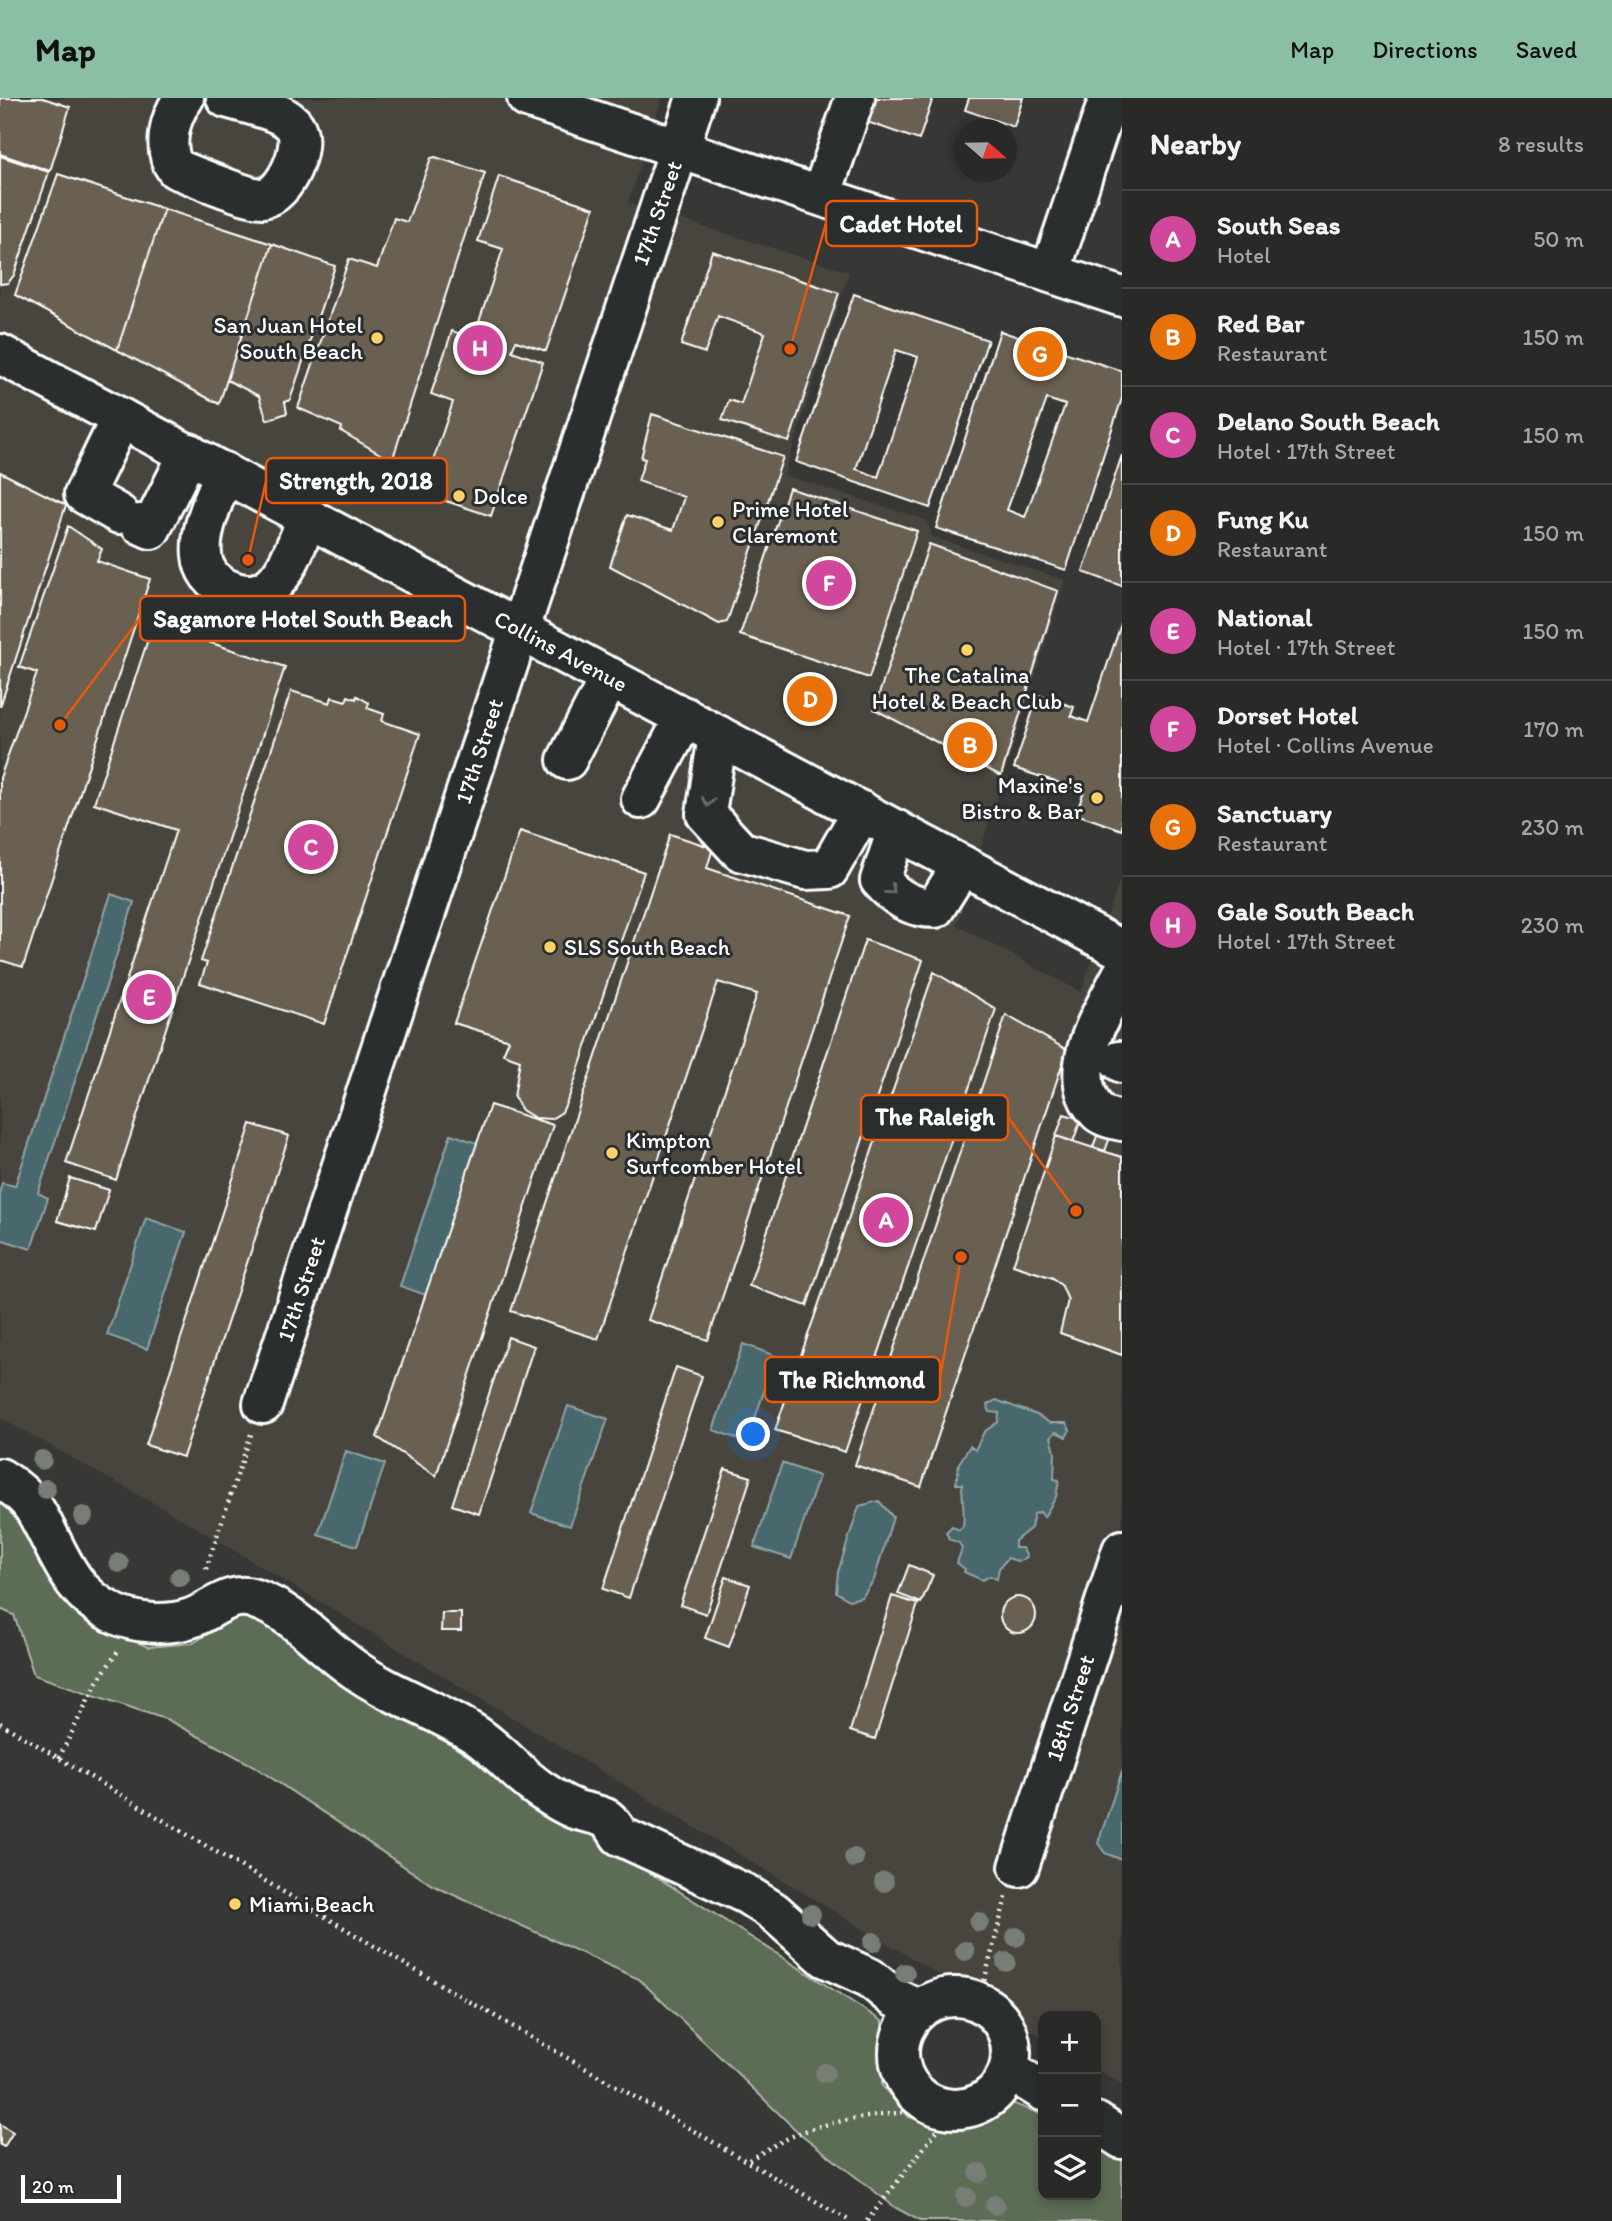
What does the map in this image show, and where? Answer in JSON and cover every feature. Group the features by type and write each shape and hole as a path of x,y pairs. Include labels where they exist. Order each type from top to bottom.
{"street":[{"path":"184,98 166,146 168,159 176,169 261,198 276,195 285,185 300,141 295,127 282,117 238,100"},
{"path":"527,98 1122,297"},
{"name":"17th Street","path":"263,1404 696,98"},
{"path":"821,196 855,98"},
{"path":"1051,273 1110,98"},
{"name":"Collins Avenue","path":"0,354 1122,950"},
{"path":"121,418 84,494 130,519 151,529 188,453"},
{"path":"224,472 203,538 202,555 205,570 222,586 250,595 272,587 283,573 308,517"},
{"path":"567,760 610,677"},
{"path":"641,799 685,717"},
{"path":"718,735 706,814 740,851 806,870 830,869 862,811"},
{"path":"897,830 880,880 891,893 917,908 935,908 962,865"},
{"path":"1122,975 1083,1064 1084,1091 1098,1113 1122,1121"},
{"path":"0,1478 16,1488 34,1508 48,1540 72,1580 87,1597 130,1621 165,1622 191,1618 231,1598 252,1598 280,1611 318,1636 351,1668 384,1689 471,1732 541,1791 572,1809 608,1820 621,1836 746,1894 773,1911 826,1958 870,1978 893,1997 918,2009"},
{"name":"18th Street","path":"1018,1867 1122,1550"},
{"path":"960,1996 979,2001 992,2010 1004,2025 1012,2050 1009,2070 1002,2084 988,2099 972,2107 943,2108 913,2092 900,2070 898,2046 902,2031 918,2009 934,2000 960,1996"},
{"path":"1009,2070 1038,2088"},
{"path":"1101,2125 1122,2139"}],"path":[{"path":"206,1571 246,1449"},
{"path":"59,1758 97,1682 117,1655 130,1621"},
{"path":"0,1723 384,1952 850,2221"},
{"path":"979,2001 1000,1912"},
{"path":"748,2161 785,2139 814,2128 943,2108"},
{"path":"867,2221 943,2108"}],"shaded area":[{"path":"0,98 662,98 628,203 849,272 784,475 926,520 933,537 1065,580 957,925 1081,992 1122,874 1122,2084 1101,2072 1101,2011 1038,2011 1038,2034 187,1522 0,1418"}],"green space":[{"path":"0,1495 12,1503 38,1555 80,1617 148,1647 193,1643 239,1615 280,1629 454,1747 882,2021 882,2086 909,2117 961,2130 1004,2100 1038,2113 1038,2200 1101,2200 1101,2147 1122,2159 1122,2221 920,2221 896,2208 798,2132 639,1979 432,1885 252,1765 168,1720 34,1675 14,1615 0,1609"}],"water":[{"path":"111,894 134,902 38,1193 48,1198 31,1249 0,1239 0,1190 2,1183 15,1186"},
{"path":"451,1134 477,1143 426,1295 400,1286"},
{"path":"146,1218 186,1232 147,1349 107,1335"},
{"path":"743,1344 776,1356 747,1442 713,1430"},
{"path":"996,1400 1037,1415 1050,1423 1066,1423 1070,1430 1066,1437 1056,1432 1051,1437 1055,1452 1054,1479 1059,1480 1056,1497 1044,1517 1040,1512 1034,1514 1031,1528 1015,1541 1015,1548 1022,1548 1027,1557 1019,1562 1008,1558 999,1568 997,1579 990,1576 982,1580 964,1572 965,1569 957,1563 962,1548 959,1543 949,1539 946,1532 952,1526 959,1530 963,1526 962,1484 956,1484 959,1463 970,1446 975,1450 984,1432 998,1422 999,1413 990,1412 987,1405"},
{"path":"568,1406 608,1419 570,1526 531,1513"},
{"path":"346,1451 385,1464 357,1546 318,1534"},
{"path":"782,1463 819,1476 791,1559 754,1547"},
{"path":"879,1501 893,1517 874,1580 862,1597 849,1600 836,1592 838,1572 859,1506"},
{"path":"1122,1771 1122,1860 1105,1853 1098,1843"}],"building":[{"path":"0,98 43,98 70,107 50,171 0,154"},
{"path":"872,98 933,98 919,140 864,121"},
{"path":"969,98 1023,98 1016,119 991,119 965,110"},
{"path":"0,156 49,172 14,275 8,283 0,284"},
{"name":"San Juan Hotel South Beach","path":"431,158 485,173 392,461 341,431 342,427 298,408 349,259 377,268 394,218 407,222"},
{"path":"58,174 164,209 117,350 15,295"},
{"path":"499,176 594,208 546,351 516,341 512,351 543,362 491,516 422,493 453,402 431,394 452,331 494,345 497,335 477,328 503,249 478,241"},
{"path":"164,209 272,244 219,404 117,350"},
{"path":"272,244 335,266 290,400 285,402 287,413 267,420 259,396 227,380"},
{"path":"712,251 839,293 789,442 722,420 729,400 741,404 765,333 718,316 705,353 681,345"},
{"path":"854,294 988,340 930,508 796,462","holes":["896,350 918,357 878,477 856,469"]},
{"path":"1000,331 1122,371 1122,398 1066,570 936,528","holes":["1047,399 1065,405 1025,517 1007,510"]},
{"name":"Prime Hotel Claremont","path":"652,414 783,457 727,622 719,624 610,566 627,515 673,530 684,497 638,481 645,459 641,458"},
{"path":"1122,455 1122,586 1083,572"},
{"path":"0,472 66,505 0,707"},
{"path":"789,488 917,531 869,678 740,635"},
{"path":"68,526 102,549 97,561 150,579 23,967 0,960 0,778 37,673 19,667"},
{"name":"The Catalina Hotel & Beach Club","path":"929,544 1058,591 1001,776 874,709"},
{"path":"1122,621 1122,830 1076,814 1084,791 1014,768 1038,695 1074,707 1071,716 1088,722"},
{"path":"153,624 285,667 116,1180 66,1163 176,830 94,803"},
{"path":"291,691 330,703 332,697 346,701 348,696 356,699 357,696 369,703 367,708 384,714 382,721 420,734 324,1024 200,983 207,963 201,961"},
{"name":"SLS South Beach","path":"520,831 644,872 570,1095 562,1112 551,1119 535,1118 522,1110 514,1097 520,1060 503,1054 509,1040 454,1023"},
{"name":"Kimpton Surfcomber Hotel","path":"670,834 713,848 707,868 850,916 708,1340 648,1320 757,994 718,982 598,1339 511,1311"},
{"path":"865,940 923,960 807,1306 749,1286"},
{"path":"934,972 996,1009 845,1452 775,1430"},
{"path":"1006,1015 1067,1050 921,1487 855,1465"},
{"path":"490,1105 553,1125 436,1476 377,1437"},
{"path":"1064,1114 1081,1119 1073,1142 1056,1136"},
{"path":"251,1124 289,1136 183,1457 146,1445"},
{"path":"1101,1125 1113,1129 1105,1151 1093,1147"},
{"path":"1056,1136 1122,1157 1122,1355 1060,1333 1068,1300 1062,1286 1053,1278 1013,1265"},
{"path":"70,1178 109,1190 96,1232 57,1221"},
{"path":"508,1337 534,1346 479,1514 452,1505"},
{"path":"676,1367 702,1376 629,1598 603,1589"},
{"path":"725,1469 751,1477 706,1614 680,1605"},
{"path":"909,1565 933,1575 921,1603 898,1594"},
{"path":"726,1577 750,1585 729,1647 705,1638"},
{"path":"892,1596 918,1604 875,1739 850,1731"},
{"path":"1018,1597 1031,1602 1036,1615 1031,1628 1018,1633 1005,1628 1000,1615 1005,1602"},
{"path":"442,1613 461,1613 461,1631 441,1631"},
{"path":"0,2124 13,2132 4,2147 0,2145"}],"place":[{"name":"San Juan Hotel South Beach","path":"377,338"},
{"name":"Gale South Beach","path":"480,348"},
{"name":"Cadet Hotel","path":"790,349"},
{"name":"Sanctuary","path":"1040,354"},
{"name":"Dolce","path":"459,496"},
{"name":"Prime Hotel Claremont","path":"718,522"},
{"name":"Strength, 2018","path":"248,560"},
{"name":"Dorset Hotel","path":"829,583"},
{"name":"The Catalina Hotel & Beach Club","path":"967,650"},
{"name":"Fung Ku","path":"810,699"},
{"name":"Sagamore Hotel South Beach","path":"60,725"},
{"name":"Red Bar","path":"970,745"},
{"name":"Maxine's Bistro & Bar","path":"1097,798"},
{"name":"Delano South Beach","path":"311,847"},
{"name":"SLS South Beach","path":"550,947"},
{"name":"National","path":"149,997"},
{"name":"Kimpton Surfcomber Hotel","path":"612,1153"},
{"name":"The Raleigh","path":"1076,1211"},
{"name":"South Seas","path":"886,1220"},
{"name":"The Richmond","path":"961,1257"},
{"name":"Miami Beach","path":"235,1904"}]}
